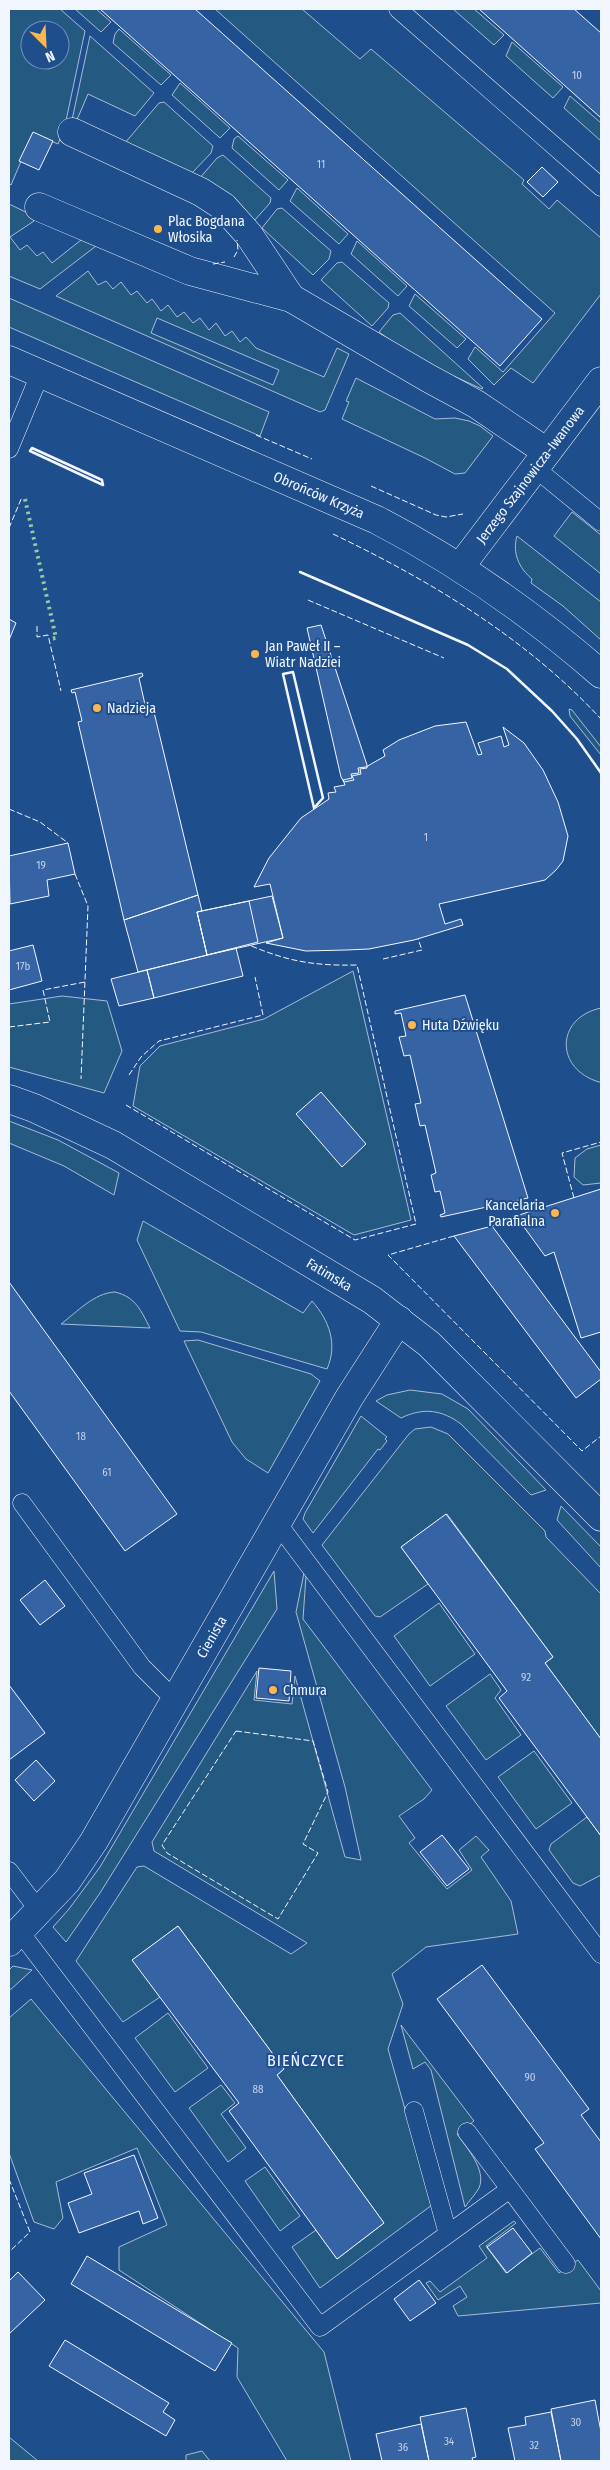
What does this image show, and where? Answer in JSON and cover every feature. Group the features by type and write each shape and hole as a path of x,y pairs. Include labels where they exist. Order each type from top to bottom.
{"street":[{"path":"72,132 201,192 224,207 249,234 291,298"},
{"path":"39,207 190,272 291,298 476,404 541,460"},
{"name":"Obrońców Krzyża","path":"9,360 377,520 427,546 508,599 601,674"},
{"name":"Jerzego Szajnowicza-Iwanowa","path":"460,566 601,381"},
{"name":"Fatimska","path":"9,1099 34,1108 114,1145 338,1277 399,1320 454,1368 601,1518"},
{"name":"Cienista","path":"14,1937 67,1882 94,1841 175,1697 278,1524 349,1398 399,1320"}],"lane":[{"path":"398,9 601,187"},
{"path":"9,448 40,374"},
{"path":"541,460 601,522"},
{"path":"22,1503 142,1667 175,1697"},
{"path":"278,1524 601,1954"},
{"path":"9,1870 40,1912"},
{"path":"14,1937 320,2327 510,2189"},
{"path":"414,2111 448,2234"},
{"path":"467,2132 566,2264"}],"shaded area":[{"path":"9,9 60,9 85,31 64,130 58,144 33,133 11,185 9,183"},
{"path":"75,9 96,9 111,22 101,32"},
{"path":"215,9 302,9 360,59 371,49 524,180 522,184 549,209 557,200 601,238 601,294 533,383 511,368 494,385 468,359 475,347 503,372 555,313"},
{"path":"453,9 474,9 504,35 494,45"},
{"path":"119,29 171,75 161,85 113,43 115,34"},
{"path":"90,36 154,93 135,116 88,94 76,122 72,120"},
{"path":"512,42 563,87 553,98 506,56"},
{"path":"180,83 230,128 220,138 172,95"},
{"path":"570,96 601,123 601,141 564,108"},
{"path":"164,102 213,146 211,153 191,174 124,144 159,103"},
{"path":"238,136 288,180 279,190 232,148 234,139"},
{"path":"223,155 271,198 270,203 254,221 199,179 217,158"},
{"path":"297,188 348,234 339,244 290,201"},
{"path":"9,204 34,216 32,219 34,221 10,237 20,250 27,245 37,256 43,252 52,263 81,240 96,246 40,289 9,276"},
{"path":"282,208 331,251 329,259 313,275 262,228 277,209"},
{"path":"357,241 407,286 398,296 351,254"},
{"path":"342,262 389,303 388,308 372,326 321,280 337,263"},
{"path":"88,271 98,285 106,281 113,289 121,282 131,295 137,291 147,303 152,299 161,311 168,305 177,317 184,312 193,323 200,318 209,330 216,323 225,336 232,331 240,342 246,337 256,348 324,377 337,348 349,354 325,410 320,412 56,296","holes":["157,318 279,370 273,385 151,333"]},
{"path":"415,294 466,339 457,348 409,306"},
{"path":"9,298 269,412 260,436 9,327"},
{"path":"400,313 483,388 416,359 379,332 393,315"},
{"path":"356,378 435,419 455,418 469,421 480,426 493,436 465,473 455,474 342,419 349,402 346,401"},
{"path":"572,512 601,535 601,574 554,536"},
{"path":"517,536 601,602 601,640 563,606 531,583 532,579 523,570 516,554"},
{"path":"569,709 572,710 601,747 601,755 570,716"},
{"path":"353,971 411,1220 354,1235 133,1106 140,1066 160,1046 264,1019"},
{"path":"62,996 107,1001 122,1051 104,1093 9,1067 9,1004"},
{"path":"601,1008 601,1082 599,1082 585,1075 574,1066 568,1056 566,1044 569,1032 575,1022 586,1014"},
{"path":"9,1121 58,1140 119,1173 114,1195 64,1166 9,1143"},
{"path":"601,1145 601,1183 583,1185 574,1177 575,1158 587,1149"},
{"path":"143,1221 303,1313 312,1301 327,1324 332,1342 327,1369 201,1332 180,1331 137,1240"},
{"path":"115,1292 128,1297 137,1305 150,1328 61,1324 93,1299"},
{"path":"198,1340 311,1374 320,1381 268,1473 246,1459 232,1442 184,1341"},
{"path":"410,1390 442,1394 468,1409 546,1490 531,1495 454,1419 440,1413 425,1411 401,1418 376,1401 387,1395"},
{"path":"361,1416 387,1437 385,1439 387,1441 380,1450 378,1449 313,1533 303,1519 305,1513"},
{"path":"431,1427 448,1434 545,1531 546,1537 601,1594 601,1739 545,1663 553,1657 447,1514 401,1547 428,1584 380,1617 375,1616 322,1545 409,1434 415,1429"},
{"path":"561,1506 601,1547 601,1568 557,1520"},
{"path":"274,1571 277,1609 100,1893 66,1942 53,1927 100,1867"},
{"path":"304,1573 306,1576 303,1619 432,1790 424,1799 399,1816 415,1838 409,1843 447,1889 472,1870 459,1850 476,1836 489,1850 481,1857 511,1901 518,1934 426,1947 392,1974 403,2004 388,2049 432,2205 320,2288 292,2247 316,2230 337,2259 384,2223 277,2075 284,2069 178,1926 133,1960 160,1997 123,2022 76,1961 137,1867 144,1866 291,1954 307,1943 154,1851 152,1842 257,1671 254,1700 292,1704 295,1676 345,1857 361,1860 345,1787 296,1612"},
{"path":"439,1603 475,1654 430,1686 394,1636"},
{"path":"490,1674 501,1690 495,1698 521,1735 486,1760 446,1706"},
{"path":"534,1751 572,1803 536,1829 498,1777"},
{"path":"587,1817 601,1836 601,1875 580,1886 573,1883 549,1850 551,1844"},
{"path":"13,1966 32,1970 9,1991 9,1970"},
{"path":"31,1999 324,2352 351,2461 287,2461 237,2377 238,2348 119,2270 119,2247 167,2225 137,2148 56,2182 63,2218 54,2229 34,2222 9,2153 9,2018"},
{"path":"168,2013 208,2068 175,2092 135,2038"},
{"path":"401,2025 474,2121 457,2134 478,2166 481,2181 479,2188 465,2207 431,2070 425,2062 413,2069"},
{"path":"221,2085 235,2103 221,2114 246,2148 228,2162 189,2108"},
{"path":"265,2167 300,2216 280,2231 245,2181"},
{"path":"514,2221 516,2223 486,2246 506,2273 540,2248 559,2273 578,2260 601,2291 601,2303 458,2316 453,2306 467,2297 460,2286 438,2300 426,2283 430,2281 440,2292 487,2258 479,2246"},
{"path":"9,2437 38,2461 9,2461"},
{"path":"202,2451 210,2461 186,2461 186,2455"}],"building":[{"path":"100,9 195,9 542,319 500,366"},
{"path":"479,9 574,9 601,33 601,118"},
{"path":"33,132 53,141 39,170 19,161"},
{"path":"542,167 558,182 543,197 527,182"},
{"path":"9,619 16,623 9,640"},
{"path":"321,625 367,765 367,768 360,769 361,774 352,776 354,780 344,782 341,777 307,628"},
{"path":"142,673 143,676 139,678 146,709 153,708 198,895 124,920 78,722 82,721 75,692 72,693 71,690"},
{"path":"466,722 478,755 482,754 478,743 501,736 504,747 509,745 503,727 524,743 543,770 558,802 568,836 563,861 556,870 545,880 439,904 445,924 461,919 463,925 414,940 369,949 306,951 266,943 283,938 270,884 254,887 269,858 301,818 329,799 328,793 336,792 334,787 345,785 343,780 352,778 351,774 359,773 358,768 366,767 385,756 383,750 399,740 435,726"},
{"path":"68,843 75,874 47,880 49,896 10,904 9,856"},
{"path":"198,895 202,911 197,912 207,955 138,972 124,920"},
{"path":"272,896 283,938 207,955 197,912"},
{"path":"249,901 258,942 207,955 197,912"},
{"path":"33,945 42,981 9,990 9,951"},
{"path":"236,948 243,976 154,998 147,970"},
{"path":"147,970 154,998 119,1006 111,979"},
{"path":"465,995 528,1198 441,1217 440,1215 445,1213 440,1191 435,1192 431,1175 436,1173 425,1125 420,1126 415,1104 421,1103 410,1055 404,1056 399,1037 406,1036 401,1013 395,1014 395,1011"},
{"path":"321,1092 366,1144 342,1167 296,1114"},
{"path":"601,1189 601,1332 581,1338 554,1252 545,1256 516,1216"},
{"path":"492,1226 601,1372 601,1379 576,1398 454,1236"},
{"path":"9,1282 177,1514 125,1551 9,1391"},
{"path":"446,1514 553,1657 545,1663 601,1739 601,1836 499,1698 507,1691 401,1547"},
{"path":"45,1580 65,1606 40,1625 20,1600"},
{"name":"Chmura","path":"259,1668 291,1671 289,1701 256,1698"},
{"path":"9,1685 45,1733 9,1760"},
{"path":"36,1760 55,1781 34,1801 15,1780"},
{"path":"442,1835 469,1869 447,1886 420,1852"},
{"path":"178,1926 284,2069 277,2075 384,2223 337,2259 229,2111 239,2103 132,1960"},
{"path":"482,1965 589,2109 581,2115 601,2142 601,2239 535,2149 544,2143 437,1999"},
{"path":"134,2155 158,2218 143,2224 139,2211 79,2233 68,2203 92,2194 84,2173"},
{"path":"513,2228 532,2253 507,2273 487,2247"},
{"path":"87,2256 232,2343 215,2371 71,2284"},
{"path":"18,2272 45,2300 9,2334 9,2281"},
{"path":"419,2280 436,2303 410,2321 394,2299"},
{"path":"65,2340 169,2403 163,2412 175,2420 166,2436 49,2366"},
{"path":"595,2400 601,2432 601,2461 561,2461 551,2409"},
{"path":"466,2408 476,2457 472,2458 473,2461 429,2461 420,2417"},
{"path":"551,2412 561,2461 515,2461 508,2428 526,2425 525,2417"},
{"path":"421,2424 429,2461 382,2461 376,2434"}],"hedge":[{"path":"25,499 56,638 50,639"}],"fence":[{"path":"234,257 238,250 237,240"},
{"path":"213,264 225,262"},
{"path":"256,435 312,459"},
{"path":"371,486 436,515 446,517 463,514"},
{"path":"9,528 22,497"},
{"path":"333,534 406,571 476,614 541,663 601,719"},
{"path":"308,600 444,658"},
{"path":"37,626 37,637 48,635 61,691"},
{"path":"9,809 40,822 68,843"},
{"path":"75,874 88,906 81,1079"},
{"path":"383,959 422,950 418,939"},
{"path":"126,1105 355,1240 416,1224 357,965 327,965 288,959 249,945"},
{"path":"129,1075 141,1057 159,1041 263,1015 255,977"},
{"path":"9,1027 50,1022 43,990 85,982"},
{"path":"574,1198 562,1153 601,1142"},
{"path":"492,1226 518,1219"},
{"path":"454,1236 388,1255 582,1451 601,1436"},
{"path":"236,1731 313,1741 328,1792 303,1844 318,1853 278,1919 167,1853 162,1845 236,1731"},
{"path":"9,2179 30,2232 9,2252"}],"wall":[{"path":"32,448 102,480 103,485 30,451 32,448"},
{"path":"300,572 468,645 507,669 552,711 577,739 601,773"},
{"path":"293,672 323,798 314,808 283,674 293,672"}],"place":[{"name":"Plac Bogdana Włosika","path":"158,229"},
{"name":"Jan Paweł II – Wiatr Nadziei","path":"255,654"},
{"name":"Nadzieja","path":"97,708"},
{"name":"Huta Dźwięku","path":"412,1025"},
{"name":"Kancelaria Parafialna","path":"555,1213"},
{"name":"Chmura","path":"273,1690"}],"district":[{"name":"BIEŃCZYCE","path":"306,2060"}]}
